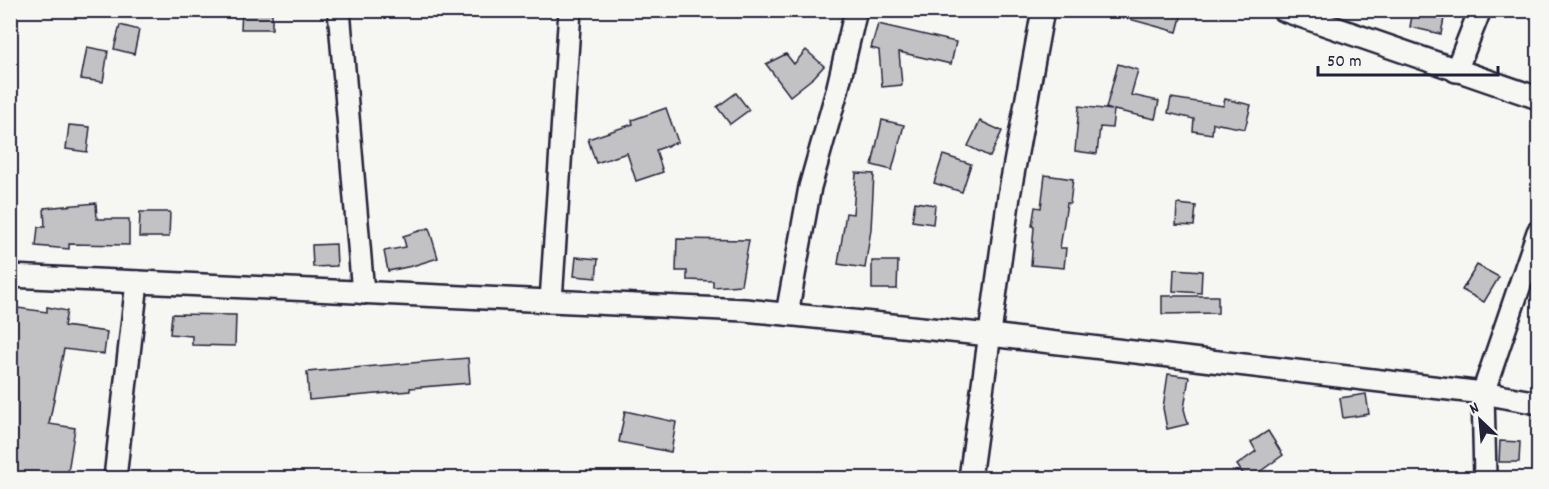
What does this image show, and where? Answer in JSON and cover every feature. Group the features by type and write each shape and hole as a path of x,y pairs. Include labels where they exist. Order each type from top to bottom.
{"street":[{"path":"339,10 363,293"},
{"path":"551,301 570,10"},
{"path":"787,314 810,187 837,91 856,10"},
{"path":"970,478 1009,196 1043,10"},
{"path":"1284,10 1539,98"},
{"path":"1456,71 1480,10"},
{"path":"1485,478 1483,393 1539,232"},
{"path":"10,276 745,310 990,335 1483,393 1539,403"},
{"path":"115,478 137,282"}],"building":[{"path":"242,10 272,10 272,29 241,29"},
{"path":"1123,10 1183,10 1177,32 1122,17"},
{"path":"1413,10 1435,10 1445,13 1441,34 1410,27"},
{"path":"878,24 956,42 951,64 899,52 902,85 882,87 879,50 871,48"},
{"path":"120,25 139,30 134,54 114,49"},
{"path":"87,47 108,51 103,82 81,79"},
{"path":"806,50 824,66 790,96 766,64 786,54 794,64"},
{"path":"1118,64 1138,70 1131,95 1159,101 1155,119 1114,110 1112,128 1100,127 1097,154 1075,151 1079,106 1112,110 1106,108"},
{"path":"736,93 749,110 730,124 717,107"},
{"path":"1171,98 1223,106 1225,99 1251,105 1245,129 1213,123 1212,134 1193,131 1194,119 1168,113"},
{"path":"666,108 678,142 656,150 663,172 636,181 627,153 596,163 588,139 633,124 632,120"},
{"path":"882,120 904,125 892,170 872,165"},
{"path":"980,121 1002,131 990,157 968,146"},
{"path":"69,125 90,127 87,152 66,149"},
{"path":"943,155 971,164 962,192 934,183"},
{"path":"856,173 874,174 871,229 865,268 838,264 846,213 853,214"},
{"path":"1045,175 1073,179 1060,248 1066,248 1064,268 1031,265 1034,227 1032,226 1035,207 1041,208"},
{"path":"915,202 935,205 933,224 912,221"},
{"path":"96,203 97,219 129,219 129,245 69,244 69,249 36,246 38,227 45,227 44,208"},
{"path":"1177,204 1196,206 1194,226 1176,225"},
{"path":"140,212 170,212 169,237 139,237"},
{"path":"429,228 438,258 388,271 384,251 406,247 403,236"},
{"path":"677,239 749,240 741,285 713,287 713,281 687,280 687,271 676,271"},
{"path":"336,244 337,266 313,267 312,245"},
{"path":"576,257 598,259 596,278 574,276"},
{"path":"872,261 898,261 897,289 872,289"},
{"path":"1477,265 1499,277 1484,302 1462,290"},
{"path":"1174,269 1202,271 1201,293 1173,291"},
{"path":"1162,296 1218,296 1218,313 1162,314"},
{"path":"10,307 47,312 47,307 67,311 64,326 107,332 104,354 64,349 49,424 75,428 67,478 10,478"},
{"path":"172,314 236,315 235,346 192,345 192,336 170,334"},
{"path":"468,358 470,383 309,400 307,372"},
{"path":"1168,374 1189,377 1184,409 1188,424 1167,429 1163,408"},
{"path":"1366,394 1369,414 1343,418 1340,398"},
{"path":"625,411 676,422 671,452 619,442"},
{"path":"1268,431 1283,455 1251,478 1246,478 1237,465 1256,451 1251,442"},
{"path":"1500,441 1520,442 1519,462 1499,462"}]}
